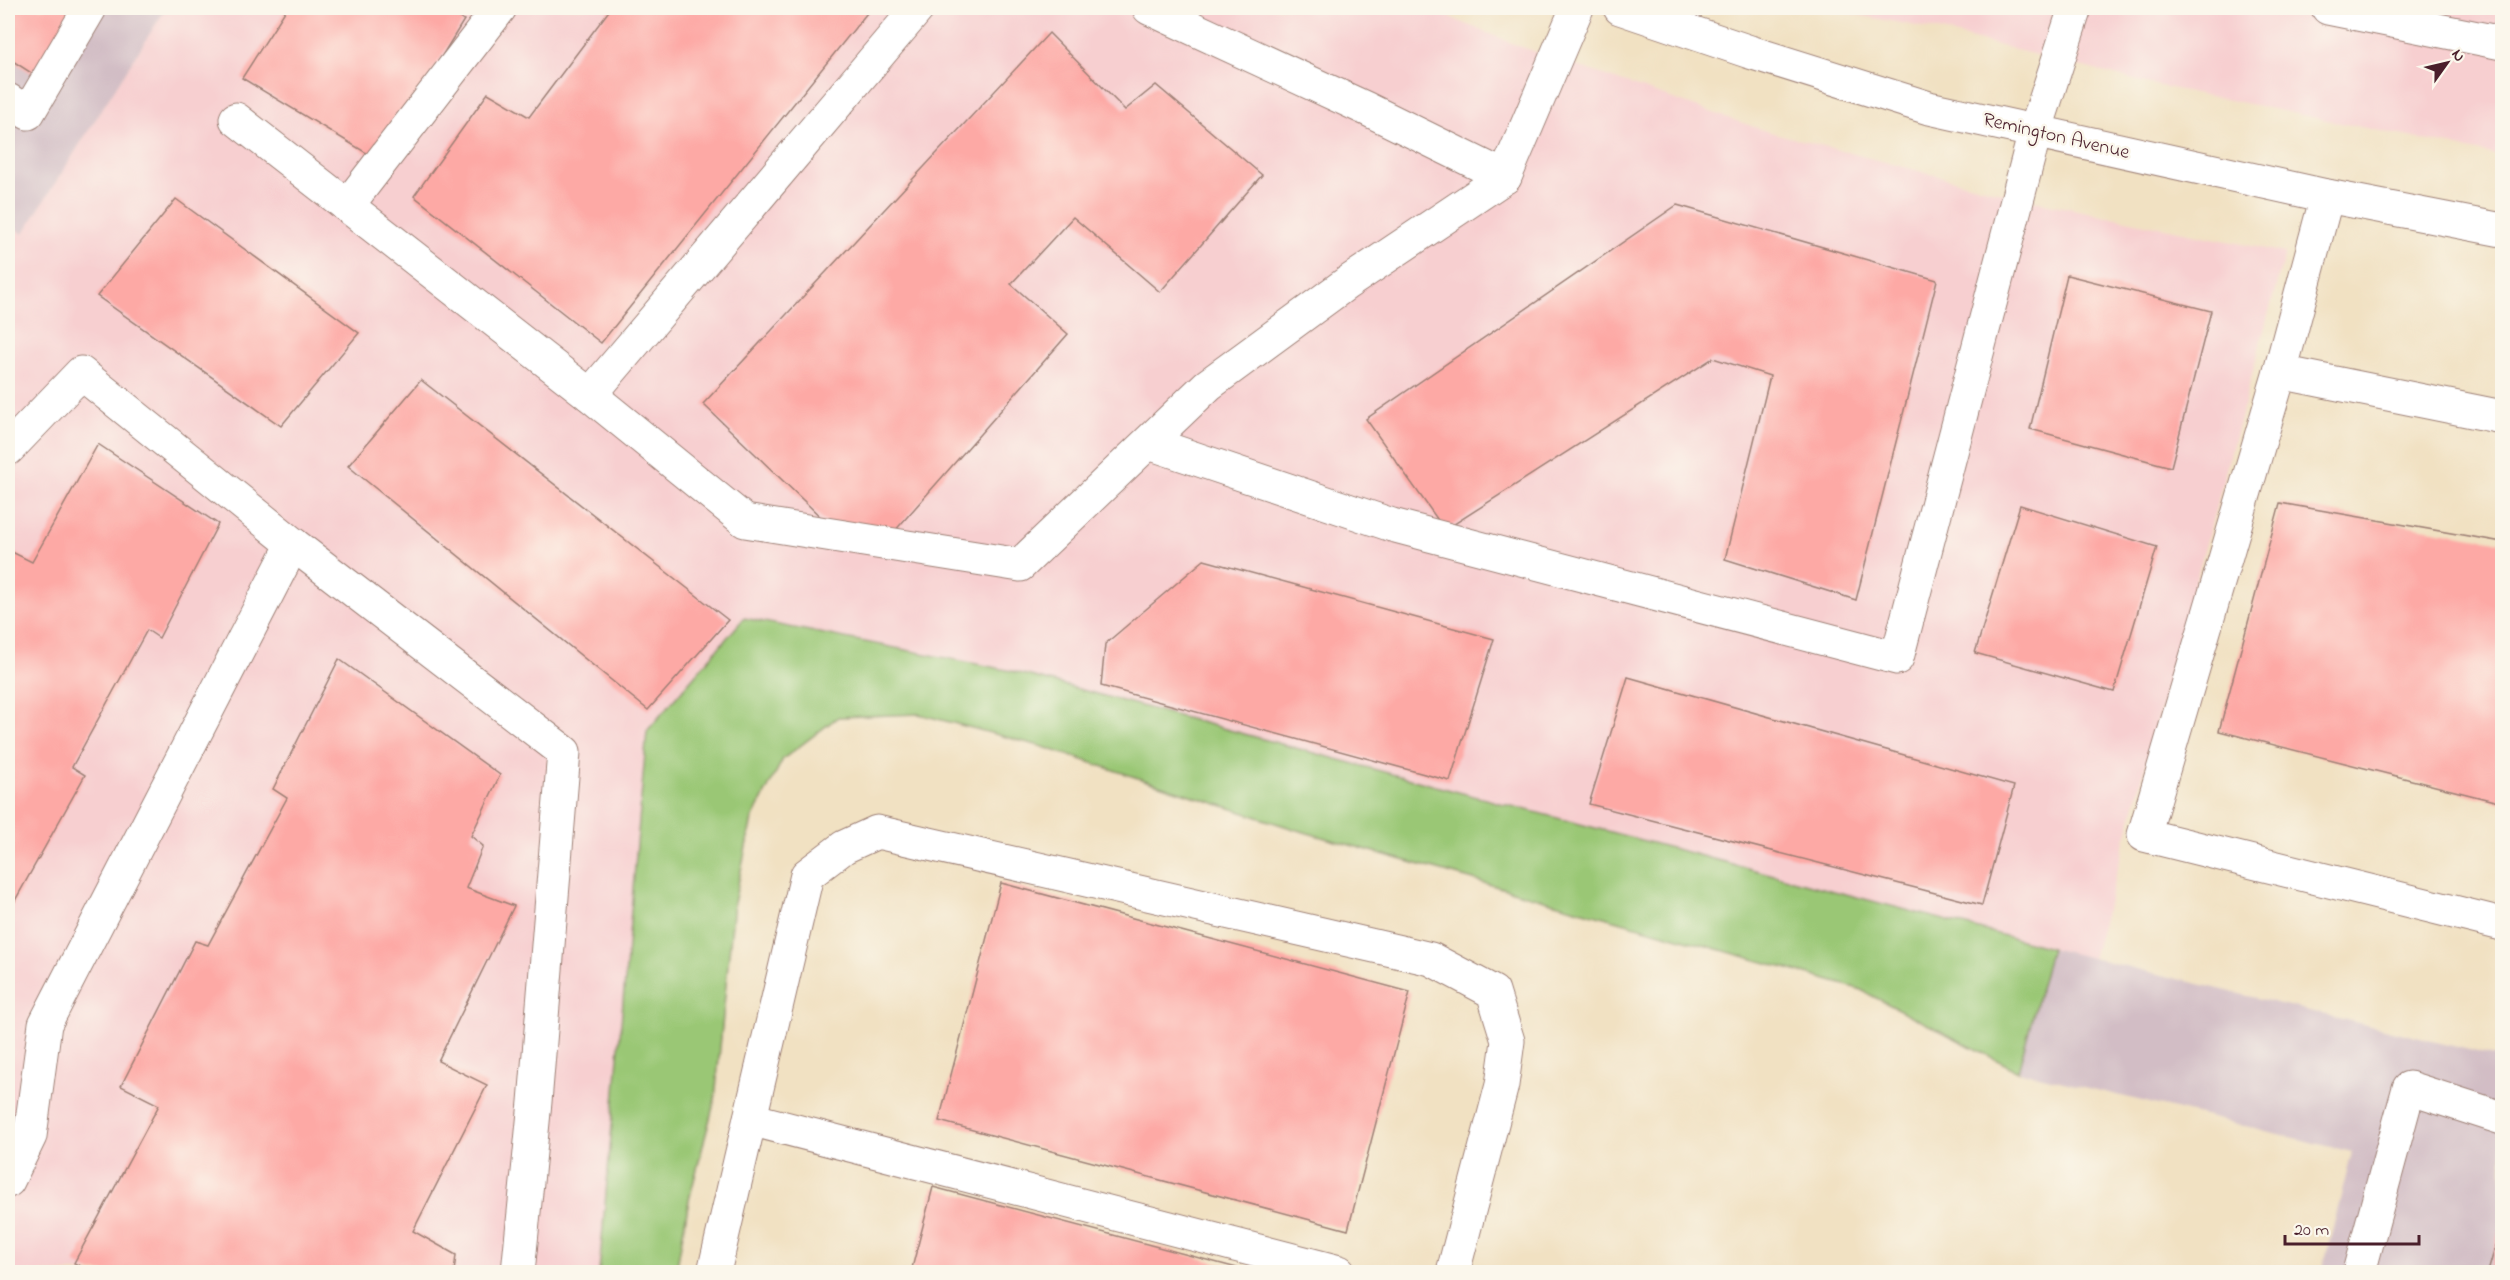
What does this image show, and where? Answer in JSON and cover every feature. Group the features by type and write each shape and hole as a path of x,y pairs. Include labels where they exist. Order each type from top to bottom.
{"street":[{"path":"8,100 28,113 90,8"},
{"path":"347,206 500,8"},
{"path":"590,395 918,8"},
{"path":"1149,8 1367,109 1505,177"},
{"path":"236,119 590,395 745,521 1020,565 1208,385 1347,283 1505,177 1577,8"},
{"name":"Remington Avenue","path":"1620,8 1750,52 1929,108 2327,196 2502,230"},
{"path":"1149,443 1392,525 1897,658 2035,132 2075,8"},
{"path":"2328,8 2430,18 2502,43"},
{"path":"2327,196 2280,372 2144,835 2502,924"},
{"path":"2280,372 2502,417"},
{"path":"8,448 81,373 293,544 564,752 536,1090 518,1272"},
{"path":"8,1181 30,1136 45,1024 293,544"},
{"path":"714,1272 807,875 844,847 877,832 1431,959 1493,992 1508,1041 1502,1085 1453,1272"},
{"path":"2359,1272 2409,1088 2502,1118"},
{"path":"750,1119 1339,1272"}],"shaded area":[{"path":"8,8 166,8 23,234 8,223"},
{"path":"166,8 1428,8 1516,45 1766,131 2034,201 2285,253 2093,959 1447,789 1012,671 647,731 599,1272 8,1272 8,223 23,234"},
{"path":"1820,8 2502,8 2502,156 2146,83 1938,30"},
{"path":"2051,948 2502,1058 2502,1272 2322,1272 2352,1152 2018,1071"}],"green space":[{"path":"744,618 1012,671 1447,789 2051,948 2018,1071 1859,989 1297,830 1040,746 919,714 838,717 783,759 752,819 734,903 715,1099 689,1200 676,1272 599,1272 647,731"}],"building":[{"path":"8,8 80,8 36,76 8,58"},
{"path":"287,8 443,8 464,20 378,160 242,78"},
{"path":"611,8 871,8 601,343 414,196 488,93 529,117"},
{"path":"1049,33 1125,110 1156,85 1262,175 1160,292 1073,217 1011,284 1068,334 886,541 828,524 703,404"},
{"path":"176,199 359,333 281,426 97,296"},
{"path":"1677,205 1937,280 1856,600 1725,559 1770,376 1713,358 1445,530 1366,419"},
{"path":"2067,275 2211,311 2171,467 2030,429"},
{"path":"421,380 728,620 648,710 348,466"},
{"path":"98,444 218,524 159,638 147,630 72,767 85,775 8,913 8,550 32,562"},
{"path":"2280,503 2502,542 2502,803 2219,731"},
{"path":"2020,505 2157,547 2114,692 1975,653"},
{"path":"1204,560 1494,639 1450,781 1101,686 1105,644"},
{"path":"339,659 500,775 471,836 483,846 466,888 514,906 438,1061 487,1085 413,1231 456,1255 454,1272 92,1272 74,1263 159,1105 121,1086 195,941 208,945 287,798 273,789"},
{"path":"1628,677 2014,786 1982,905 1589,804"},
{"path":"1001,883 1410,992 1348,1230 939,1121"},
{"path":"933,1187 1237,1268 1236,1272 911,1272"},
{"path":"2502,1223 2502,1272 2488,1272"}]}
